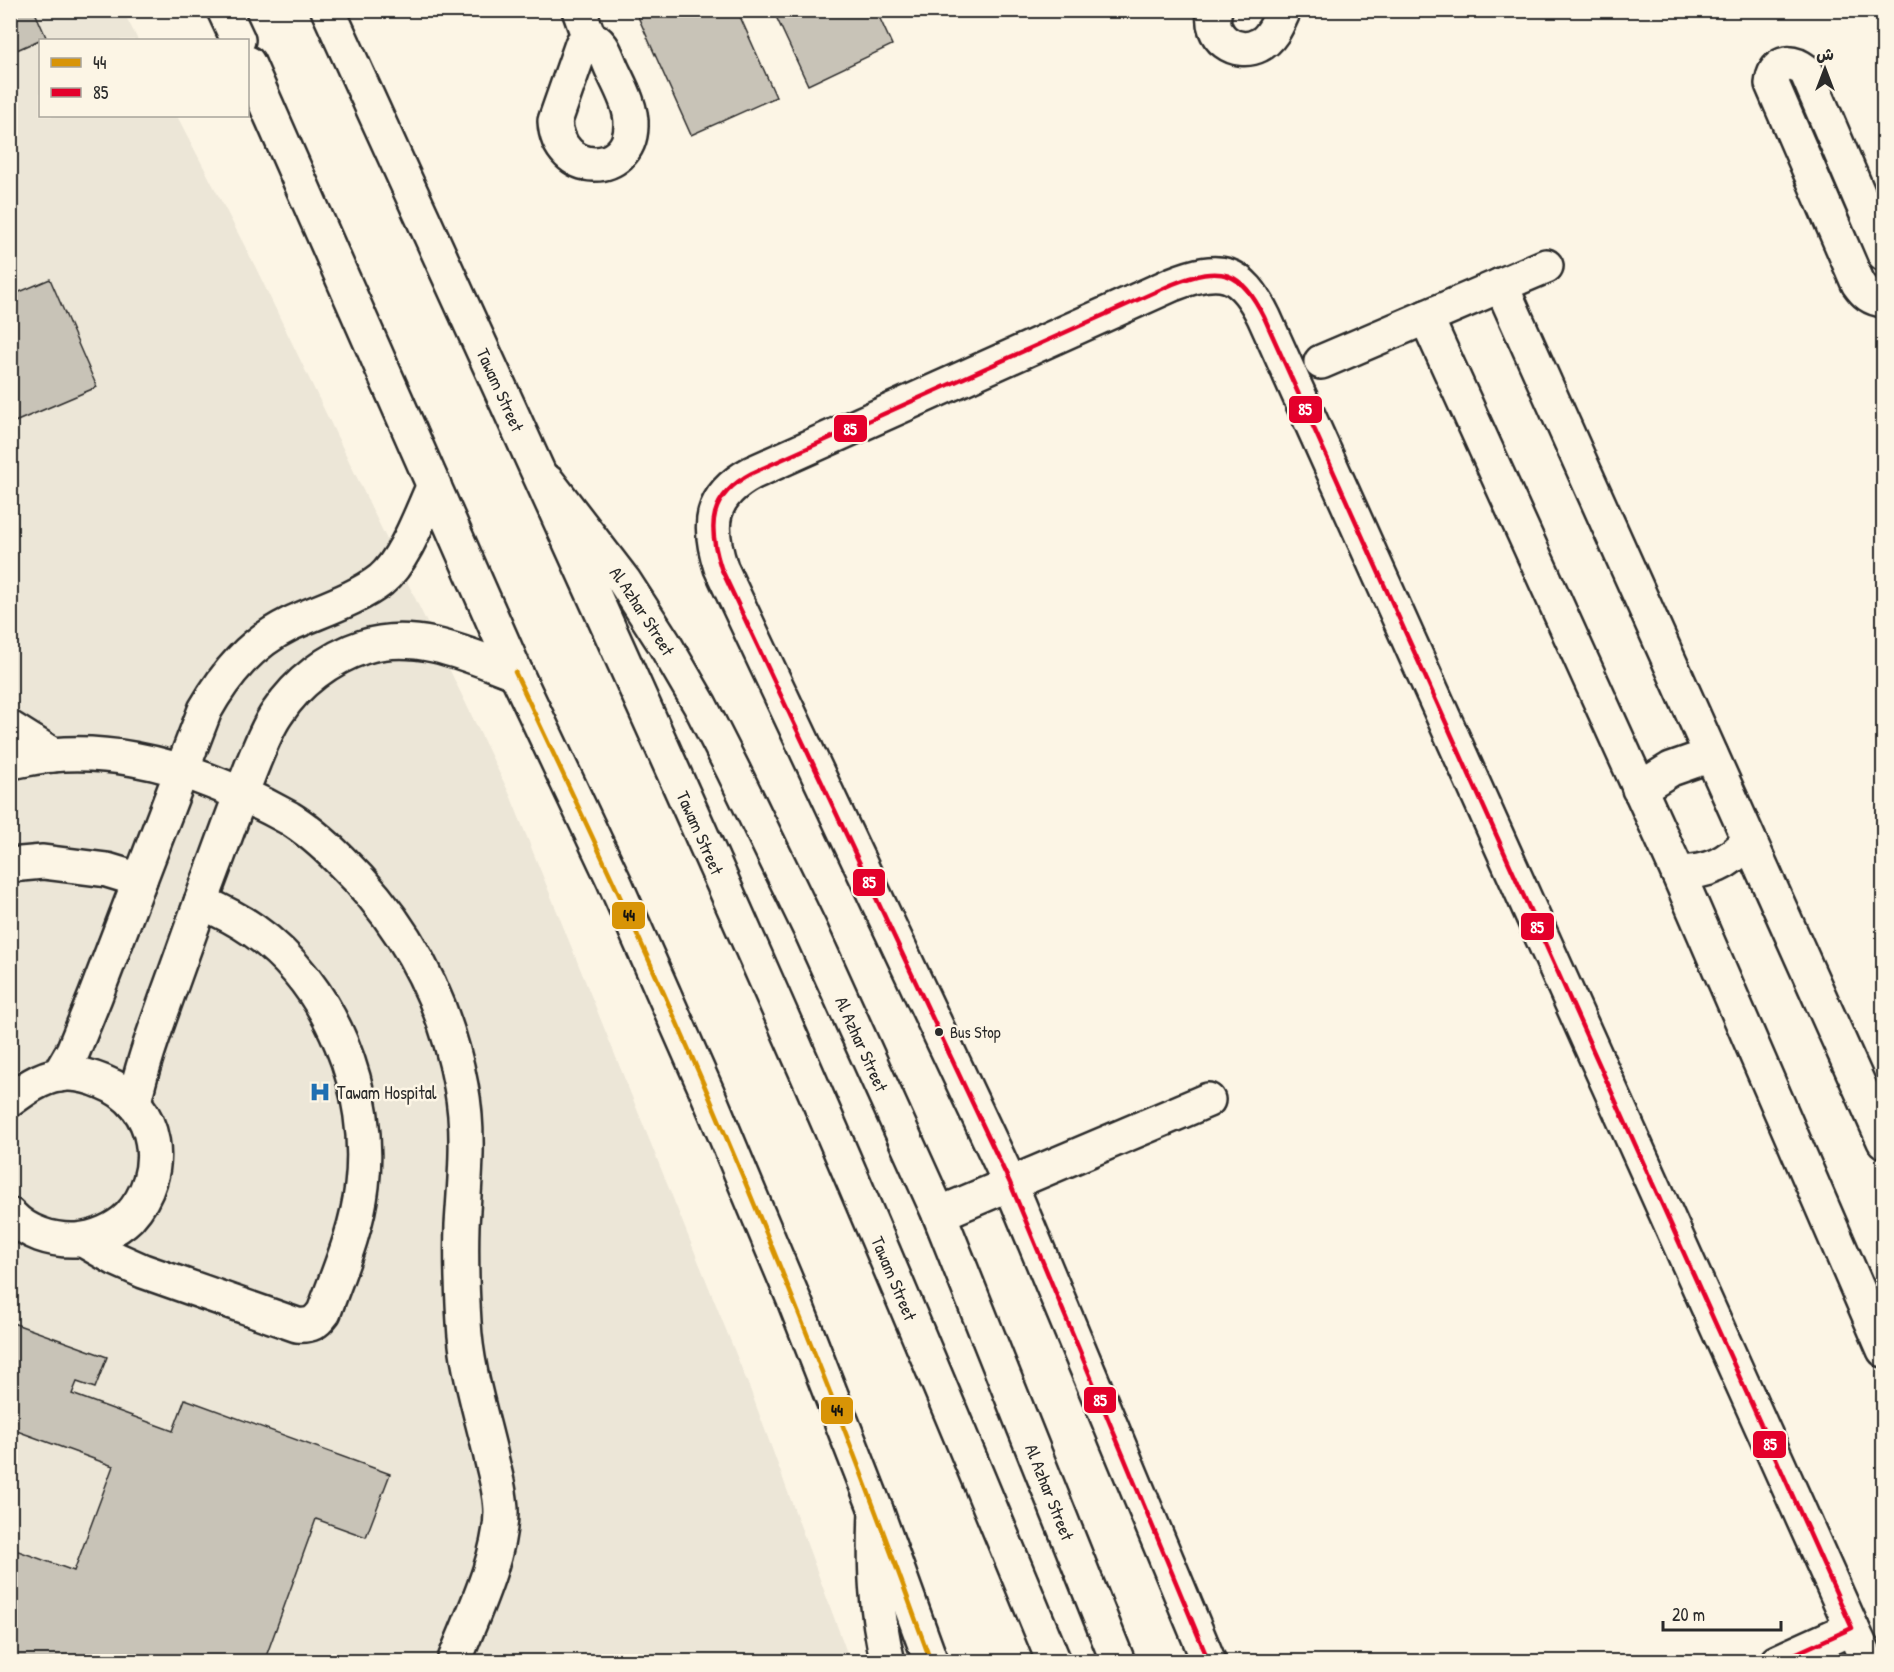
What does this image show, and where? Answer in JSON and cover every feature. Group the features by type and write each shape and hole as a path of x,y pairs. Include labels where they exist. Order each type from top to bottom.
{"street":[{"path":"224,10 238,39"},
{"name":"Tawam Street","path":"328,10 803,1063 1054,1662"},
{"path":"1215,10 1213,16 1217,32 1224,41 1233,48 1247,49 1260,45 1270,37 1284,10"},
{"path":"1884,255 1806,70 1791,63 1784,64 1776,69 1772,84 1858,283 1866,294 1884,300"},
{"path":"249,65 516,673 614,881 707,1092 794,1300 876,1510 931,1662"},
{"path":"1321,362 1546,266"},
{"path":"1209,1662 1010,1183 721,568 712,533 714,510 734,484 761,468 1180,281 1203,274 1234,277 1247,287 1264,317 1868,1662"},
{"path":"1501,285 1884,1142"},
{"path":"1426,317 1678,873 1884,1350"},
{"name":"Al Azhar Street","path":"535,466 574,513 624,581 664,642 700,705 812,933 939,1214 1118,1662"},
{"path":"59,1075 73,1051 205,710 218,687 232,668 250,650 270,635 334,606 380,580 397,563 434,484"},
{"path":"134,1103 155,1028 241,793 266,734 277,713 292,693 309,677 330,663 362,647 392,640 420,642 457,650 516,673"},
{"path":"10,728 53,755"},
{"path":"10,762 53,755 96,755 138,760 182,770 241,793 291,819 328,848 362,881 391,917 416,957 437,1000 452,1044 462,1090 467,1137 461,1263 465,1342 498,1485 501,1512 498,1540 490,1566 454,1662"},
{"path":"1639,789 1671,768 1711,755"},
{"path":"1678,873 1698,872 1718,866 1735,855 1749,841"},
{"path":"10,865 43,862 107,870 140,879"},
{"path":"83,1240 116,1260 143,1271 297,1325 308,1326 318,1322 324,1312 355,1228 363,1186 363,1131 359,1099 347,1057 329,1017 305,981 276,949 254,930 231,915 201,902"},
{"path":"10,1100 32,1084 59,1075 87,1075 113,1086 134,1103 146,1122 153,1143 154,1165 149,1186 139,1206 124,1222 105,1233 83,1240 47,1237 30,1230 10,1215"},
{"path":"939,1214 1208,1100"},
{"path":"876,1510 874,1562 876,1604 888,1662"},
{"path":"1777,1662 1852,1628"}],"shaded area":[{"name":"Tawam Hospital","path":"11,11 123,11 137,39 39,39 39,117 178,117 253,262 510,795 750,1389 850,1661 11,1662"}],"building":[{"path":"10,10 34,10 46,37 10,53"},
{"path":"635,10 737,10 776,97 691,135"},
{"path":"773,10 876,10 892,45 808,85"},
{"path":"50,279 97,387 10,424 10,296"},
{"path":"10,1322 107,1357 95,1388 77,1382 72,1394 173,1431 185,1399 390,1474 366,1537 316,1519 264,1662 10,1662 10,1548 74,1571 113,1466 17,1431 10,1448"}],"transit line":[{"name":"85","path":"1209,1662 1010,1183 721,568 713,525 715,513 727,491 752,473 1173,284 1190,278 1217,274 1228,276 1247,289 1264,317 1852,1628 1777,1662"},
{"name":"44","path":"515,672 638,935 738,1164 824,1376 931,1662"}],"place":[{"name":"Bus Stop","path":"939,1032"},
{"name":"Tawam Hospital","path":"320,1092"}]}
